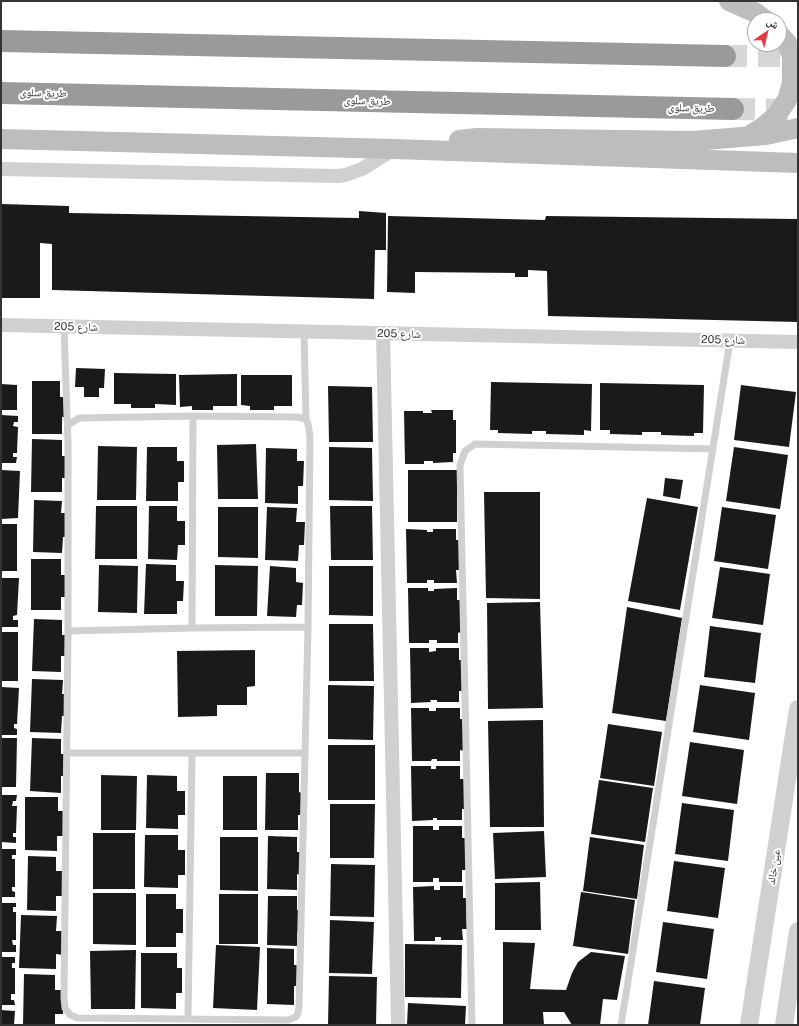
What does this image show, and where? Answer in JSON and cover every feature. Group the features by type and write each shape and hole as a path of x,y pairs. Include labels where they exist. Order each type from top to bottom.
{"highway":[{"path":"1,42 726,56"},
{"name":"طريق سلوى","path":"1,92 732,109"}],"main road":[{"path":"729,1 754,12"},
{"path":"747,137 763,128 776,116 787,100 792,83 792,57 787,42"},
{"path":"394,149 477,138 693,141 766,135 798,128"},
{"path":"1,139 394,149 794,165"}],"street":[{"path":"1,169 337,176 346,175 362,169 394,149"},
{"name":"شارع 205","path":"1,325 798,342"},
{"path":"383,333 398,1025"},
{"name":"عين خالد","path":"749,1025 798,709"},
{"path":"784,1025 793,1001 798,931"}],"lane":[{"path":"64,327 68,424 68,631 64,998 65,1008 70,1015 78,1018 288,1020 296,1017 298,1013 308,627 310,436 306,419 304,332"},
{"path":"621,1025 730,341"},
{"path":"68,424 79,418 192,416 297,417 306,419"},
{"path":"192,416 192,628"},
{"path":"472,1025 460,465 465,451 475,444 713,450"},
{"path":"68,631 308,627"},
{"path":"67,753 305,753"},
{"path":"188,1018 192,753"}],"building":[{"path":"1,204 69,206 69,213 359,218 359,211 386,213 386,250 375,250 374,299 52,290 52,244 40,243 40,298 1,298"},
{"path":"388,216 545,220 546,216 798,219 798,322 548,316 547,271 528,270 528,277 515,277 515,273 415,272 415,293 387,292"},
{"path":"76,368 105,369 104,388 99,388 99,397 84,397 84,387 75,387"},
{"path":"114,373 176,374 176,405 155,404 155,408 131,408 131,404 114,404"},
{"path":"237,374 237,406 213,406 213,410 192,410 192,406 180,407 179,375"},
{"path":"241,375 292,375 292,406 274,406 274,410 250,410 250,406 241,405"},
{"path":"32,381 60,381 60,397 66,397 66,417 62,417 62,434 32,434"},
{"path":"491,382 592,384 591,431 584,430 584,435 546,434 546,431 532,431 532,434 498,433 498,430 490,430"},
{"path":"600,383 704,385 703,433 694,433 694,436 661,435 661,432 642,432 642,435 610,434 610,430 600,430"},
{"path":"1,384 17,385 17,410 1,410"},
{"path":"741,385 796,392 789,447 734,440"},
{"path":"328,386 372,387 373,442 329,442"},
{"path":"431,410 453,410 453,420 456,420 456,453 453,453 453,462 433,463 433,461 424,461 424,464 405,464 404,411 423,411 423,413 432,413"},
{"path":"1,415 18,416 18,422 14,422 13,426 18,427 17,453 13,453 13,457 17,457 16,463 1,463"},
{"path":"32,439 62,440 62,456 66,456 66,478 62,478 62,492 31,492"},
{"path":"256,444 258,499 218,499 217,445"},
{"path":"98,446 137,447 136,500 97,500"},
{"path":"147,447 177,447 177,461 184,461 184,482 178,482 178,501 146,501"},
{"path":"329,447 372,448 373,501 329,500"},
{"path":"734,447 788,455 780,509 726,501"},
{"path":"266,448 297,449 297,461 304,461 303,486 298,486 298,504 265,503"},
{"path":"1,470 20,471 18,518 1,519"},
{"path":"408,470 457,470 457,522 408,522"},
{"path":"665,478 683,480 680,499 663,496"},
{"path":"484,492 540,492 540,599 486,598"},
{"path":"647,498 698,507 680,610 628,601"},
{"path":"34,500 62,501 61,513 67,513 66,537 63,537 62,553 33,552"},
{"path":"96,506 137,506 137,559 95,559"},
{"path":"149,506 177,506 177,521 185,521 185,545 178,545 177,560 148,559"},
{"path":"330,506 372,506 373,560 331,560"},
{"path":"218,507 258,507 258,558 218,557"},
{"path":"267,507 297,508 296,522 305,522 304,545 299,545 298,561 265,560"},
{"path":"722,507 776,515 768,569 714,561"},
{"path":"1,524 17,524 17,571 1,571"},
{"path":"406,529 427,530 427,532 433,532 433,529 456,529 456,540 459,540 459,570 456,570 457,583 434,583 434,580 427,580 427,583 407,583"},
{"path":"31,559 61,559 61,575 66,575 66,597 61,597 61,610 31,610"},
{"path":"146,564 176,565 176,581 184,581 183,601 177,601 177,614 144,614"},
{"path":"99,565 138,566 137,613 98,612"},
{"path":"215,565 258,566 257,616 215,616"},
{"path":"270,566 296,568 296,582 303,583 302,605 297,605 296,617 267,616"},
{"path":"329,566 373,566 373,616 329,615"},
{"path":"720,567 770,574 763,625 712,618"},
{"path":"1,578 19,578 17,615 13,616 13,620 18,620 18,627 1,627"},
{"path":"408,588 428,588 428,591 434,591 434,589 457,588 457,600 461,600 461,632 458,633 458,643 437,643 437,640 429,640 429,643 409,643"},
{"path":"540,602 543,708 488,709 487,603"},
{"path":"627,607 682,618 666,721 612,713"},
{"path":"34,619 62,620 62,635 66,635 66,656 61,656 61,672 32,671"},
{"path":"329,624 373,624 374,681 329,681"},
{"path":"710,626 761,633 755,683 704,677"},
{"path":"1,632 18,632 18,681 1,681"},
{"path":"410,648 429,648 429,652 436,651 436,648 459,648 459,660 462,660 462,691 459,691 459,702 437,702 437,700 430,700 431,702 411,703"},
{"path":"255,650 255,686 247,687 247,705 217,705 217,716 178,717 177,651"},
{"path":"32,679 63,680 62,694 66,694 65,716 62,716 61,733 30,732"},
{"path":"328,685 374,686 373,740 328,739"},
{"path":"700,685 755,693 749,740 693,732"},
{"path":"1,687 19,688 17,724 14,724 14,728 17,729 17,735 1,735"},
{"path":"411,708 429,708 429,711 436,711 436,708 460,708 460,719 463,719 464,751 460,750 460,761 437,761 437,759 432,759 431,761 412,761"},
{"path":"543,720 544,827 490,827 488,721"},
{"path":"608,724 662,732 654,786 600,778"},
{"path":"1,738 17,738 16,787 1,787"},
{"path":"32,738 61,739 61,754 65,754 64,776 61,776 61,793 30,791"},
{"path":"690,742 744,750 737,804 682,796"},
{"path":"328,745 375,745 375,800 328,800"},
{"path":"411,766 431,766 431,769 436,769 436,766 460,766 460,779 464,779 464,809 462,809 462,820 437,820 437,818 433,818 433,820 412,821"},
{"path":"266,773 299,773 299,792 302,793 302,815 298,815 298,830 265,830"},
{"path":"101,775 137,776 136,830 101,830"},
{"path":"147,775 177,776 177,791 185,791 185,815 178,815 178,829 146,828"},
{"path":"223,776 257,776 257,830 223,830"},
{"path":"599,780 653,788 645,842 591,834"},
{"path":"1,795 17,795 16,801 13,801 12,806 17,806 16,833 13,833 13,837 16,837 16,843 1,842"},
{"path":"25,797 58,797 58,811 64,811 64,836 57,836 57,851 25,850"},
{"path":"682,803 734,810 728,861 675,854"},
{"path":"330,804 375,804 374,858 330,858"},
{"path":"413,826 433,826 433,830 439,830 439,826 462,826 462,838 466,838 466,870 462,870 462,882 439,882 439,878 433,878 433,882 413,882"},
{"path":"544,831 546,877 495,879 493,833"},
{"path":"93,833 135,833 135,889 93,889"},
{"path":"145,835 178,835 178,850 185,850 185,875 178,875 178,888 144,887"},
{"path":"268,836 297,837 297,852 301,852 300,875 297,874 297,890 267,889"},
{"path":"220,837 258,837 258,891 220,890"},
{"path":"590,837 644,845 637,899 583,891"},
{"path":"1,849 16,849 16,855 12,855 12,859 15,859 15,887 12,887 12,891 15,892 15,897 1,897"},
{"path":"28,856 56,857 56,871 63,871 63,896 56,896 56,911 27,910"},
{"path":"674,861 725,868 718,918 667,911"},
{"path":"331,864 375,865 374,917 330,916"},
{"path":"540,882 541,930 495,930 495,883"},
{"path":"434,886 434,890 440,890 440,886 463,886 463,898 466,898 467,929 462,929 463,940 441,940 441,937 435,937 435,941 414,941 413,887"},
{"path":"581,892 635,900 628,954 573,946"},
{"path":"93,893 136,893 136,945 93,944"},
{"path":"146,894 176,894 176,909 183,909 183,933 176,933 176,947 146,947"},
{"path":"219,894 258,894 258,944 219,944"},
{"path":"268,896 297,896 297,910 300,910 300,933 297,933 297,946 267,945"},
{"path":"1,903 16,903 16,907 13,907 13,912 16,912 16,940 12,940 13,945 16,945 16,952 1,952"},
{"path":"21,915 57,916 56,931 64,931 63,955 56,954 56,969 19,968"},
{"path":"330,920 374,922 372,974 329,973"},
{"path":"663,922 714,929 707,979 656,972"},
{"path":"503,942 535,943 530,989 566,990 578,962 591,952 625,956 617,1000 603,999 600,1025 572,1025 564,1012 543,1012 544,1025 503,1025"},
{"path":"405,944 462,945 461,998 405,997"},
{"path":"216,945 260,947 257,1010 213,1008"},
{"path":"267,948 294,949 294,965 297,965 297,986 294,986 294,1005 267,1004"},
{"path":"136,950 135,1009 91,1009 90,951"},
{"path":"141,953 177,953 177,968 182,968 182,993 176,993 176,1009 141,1008"},
{"path":"1,957 15,957 15,963 12,963 12,968 15,968 15,994 11,994 11,1000 14,1000 15,1005 1,1005"},
{"path":"24,974 55,975 55,990 63,990 63,1014 55,1014 55,1025 23,1025"},
{"path":"329,976 377,977 376,1025 328,1025"},
{"path":"654,981 705,988 700,1025 648,1025"},
{"path":"408,1003 466,1006 465,1025 407,1025"},
{"path":"1,1010 15,1011 14,1025 1,1025"}],"tunnel":[{"path":"725,56 798,56"},
{"path":"733,109 798,110"}]}
